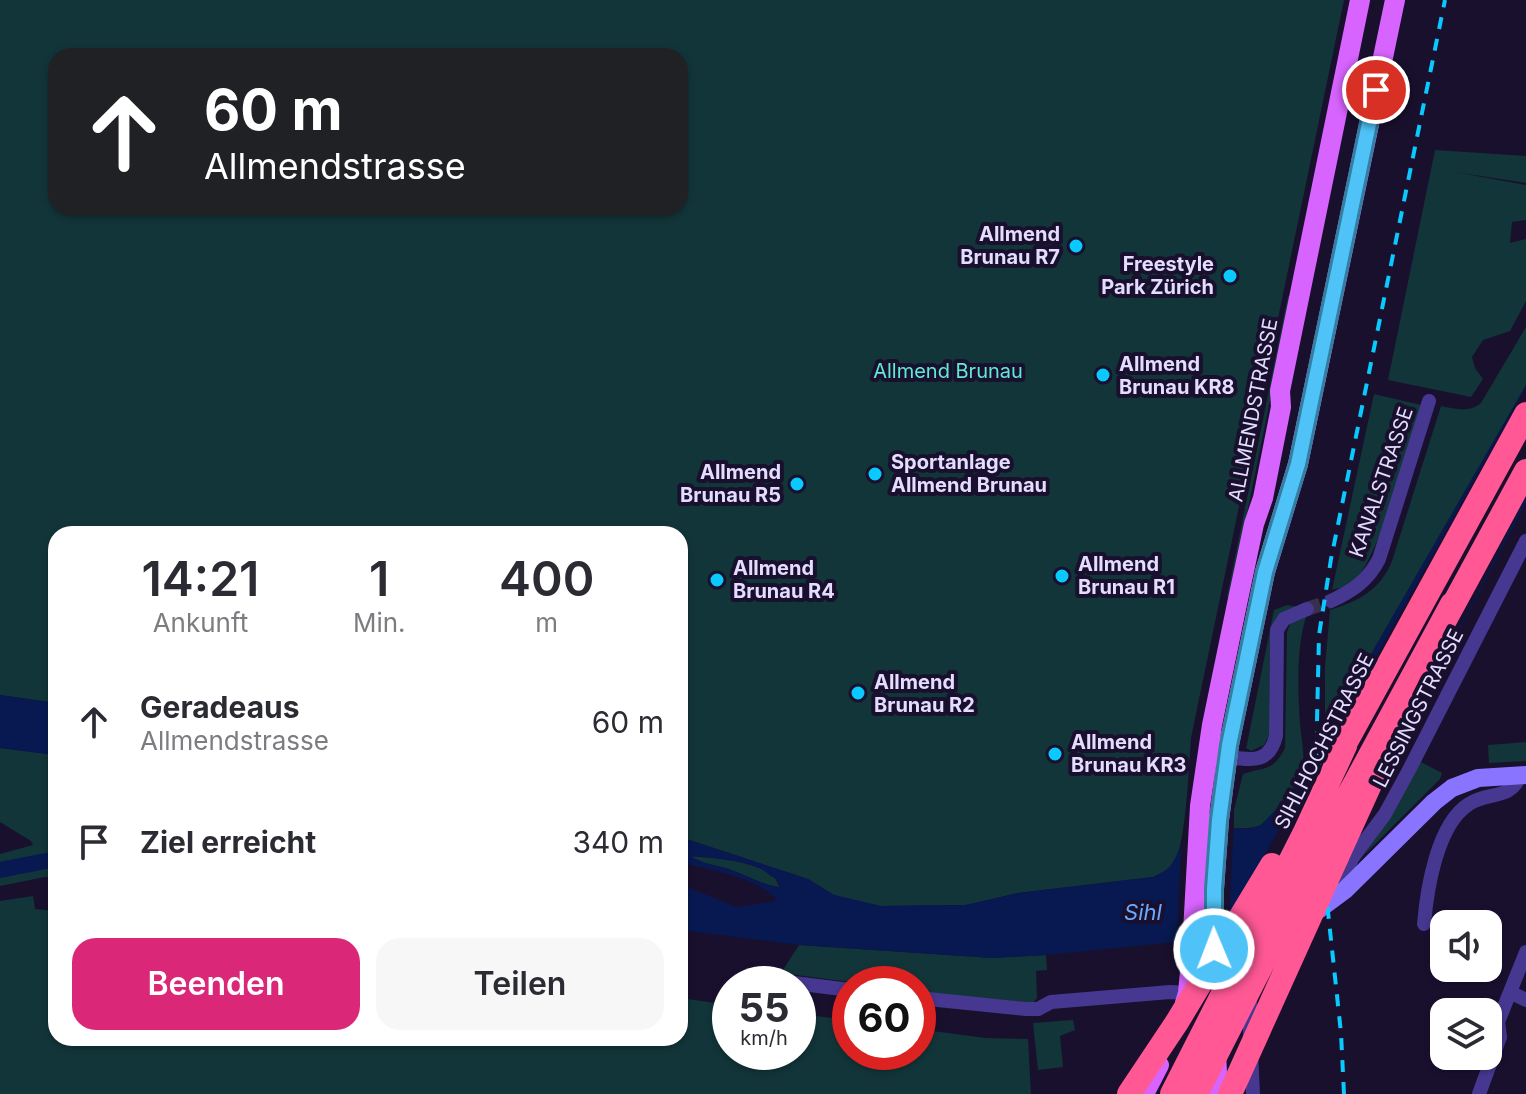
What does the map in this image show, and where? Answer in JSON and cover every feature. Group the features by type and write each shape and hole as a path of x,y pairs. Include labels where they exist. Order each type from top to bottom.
{"highway":[{"name":"SIHLHOCHSTRASSE","path":"1172,1094 1304,834 1345,746 1526,414"},
{"path":"1196,1094 1347,798 1526,471"},
{"path":"1230,1094 1452,604"},
{"path":"1129,1094 1177,1022 1345,746"}],"main road":[{"name":"ALLMENDSTRASSE","path":"1188,993 1198,829 1212,725 1254,524 1263,498 1281,407 1280,391 1360,0"},
{"path":"1218,1094 1214,889 1228,757 1265,572 1298,464 1395,0"},
{"path":"1144,1094 1175,1035 1188,993"}],"street":[{"name":"KANALSTRASSE","path":"1331,601 1358,587 1377,563 1429,401"},
{"name":"LESSINGSTRASSE","path":"1345,890 1343,877 1353,857 1385,814 1526,541"},
{"path":"1228,757 1255,760 1273,748 1276,736 1277,630 1284,619 1307,609"},
{"path":"1215,1046 1232,991 1281,938 1345,890 1434,802 1452,788 1478,778 1523,775"},
{"path":"1424,924 1428,885 1448,827 1457,813 1481,798 1509,792 1523,775"},
{"path":"1213,942 1237,949 1281,938"},
{"path":"1479,1094 1500,1037 1498,1022 1526,952"},
{"path":"1251,970 1253,1094"},
{"path":"1510,992 1526,1000"},
{"path":"936,1000 1038,1009 1051,1002 1188,993"}],"green space":[{"name":"Allmend Brunau","path":"0,0 1344,0 1191,738 1181,839 1174,863 1161,873 1153,877 1018,893 966,905 880,906 834,895 808,879 688,840 688,526 48,526 48,702 0,695"},
{"path":"1435,150 1526,156 1526,183 1455,172 1526,185 1526,220 1512,222 1510,243 1526,239 1526,301 1510,331 1483,340 1472,357 1483,379 1471,397 1388,380"},
{"path":"1288,296 1291,297 1230,597 1227,597"},
{"path":"1526,327 1526,385 1325,734 1325,667 1330,610 1367,593 1387,571 1441,406 1467,409 1481,403"},
{"path":"1374,394 1421,405 1392,501 1371,554 1350,585 1332,590"},
{"path":"1287,605 1297,607 1277,617 1270,631 1269,735 1264,745 1251,751 1246,748 1274,610"},
{"path":"1306,617 1298,670 1302,773 1283,802 1264,823 1253,828 1234,828 1234,810 1243,774 1272,765 1285,748 1287,632 1290,624"},
{"path":"1526,742 1526,761 1489,763 1488,745"},
{"path":"0,748 48,754 48,877 0,886 0,854 33,845 0,822"},
{"path":"1419,761 1442,773 1440,779 1364,855 1390,816"},
{"path":"689,856 751,865 775,878 780,888 699,861"},
{"path":"33,896 35,909 48,910 48,1046 688,1046 688,999 712,1002 712,1070 816,1070 816,1016 832,1018 832,1070 936,1070 936,1031 985,1038 1028,1039 1031,1094 0,1094 0,901"},
{"path":"799,945 993,958 1046,955 1047,970 1036,971 1037,998 1033,1003 936,994 936,966 832,966 832,980 816,978 816,966 786,966"},
{"path":"1073,1020 1075,1030 1060,1036 1063,1067 1038,1070 1033,1023"}],"water":[{"name":"Sihl","path":"1526,385 1526,502 1393,759 1233,917 1176,942 993,958 799,945 688,931 688,887 736,907 777,901 746,880 688,864 688,840 808,879 834,895 880,906 966,905 1018,893 1153,877 1172,864 1181,844 1234,828 1249,829 1261,825 1284,801","holes":["691,856 734,861 763,870 776,878 780,887"]},
{"path":"0,695 48,702 48,754 0,748"}],"pier":[{"path":"1526,387 1526,497 1403,740 1234,921 1177,946 1181,839 1234,824 1229,918 1304,785 1303,764 1323,737 1325,748"}],"waterway":[{"path":"0,870 48,861"}],"tunnel":[{"path":"1307,609 1331,601"}],"railway":[{"path":"1344,1094 1341,1033 1326,893 1317,721 1319,635 1331,559 1445,0"}],"place":[{"name":"Allmend Brunau R7","path":"1076,246"},
{"name":"Freestyle Park Zürich","path":"1230,276"},
{"name":"Allmend Brunau KR8","path":"1103,375"},
{"name":"Sportanlage Allmend Brunau","path":"875,474"},
{"name":"Allmend Brunau R5","path":"797,484"},
{"name":"Allmend Brunau R1","path":"1062,576"},
{"name":"Allmend Brunau R4","path":"717,580"},
{"name":"Allmend Brunau R2","path":"858,693"},
{"name":"Allmend Brunau KR3","path":"1055,754"}],"route":[{"path":"1214,949 1219,820 1229,745 1265,572 1291,491 1315,390 1376,90"}]}
